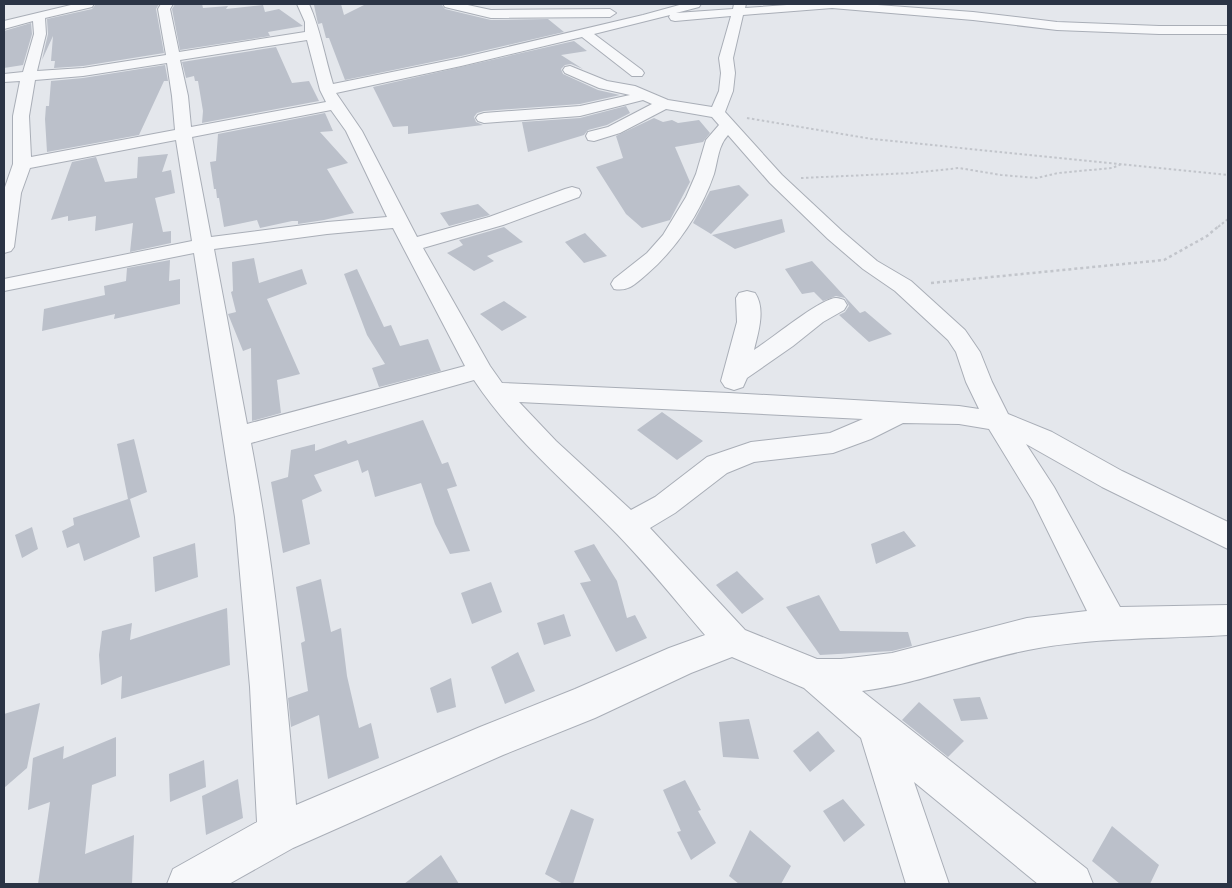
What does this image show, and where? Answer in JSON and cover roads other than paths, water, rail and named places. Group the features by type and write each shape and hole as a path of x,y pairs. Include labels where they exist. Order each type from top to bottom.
{"street":[{"path":"4,25 88,4"},
{"path":"167,4 164,9 174,57 183,133 201,245 250,517 268,687 278,833"},
{"path":"304,4 311,22 312,35 331,98 354,131 411,246 480,370 496,392 546,448 629,526 733,641 817,676 1072,884"},
{"path":"449,4 491,14 533,15 609,7 620,24"},
{"path":"22,164 183,133 331,98 461,62 646,18 695,4"},
{"path":"646,18 739,8 827,4 925,11 1057,26 1159,30 1228,30"},
{"path":"622,284 654,257 671,238 695,197 705,174 722,119 728,74 726,58 739,8"},
{"path":"4,247 8,193 22,164 21,116 28,78 40,34 39,17"},
{"path":"583,32 637,73"},
{"path":"4,78 28,78 83,72 312,35"},
{"path":"570,70 604,85 630,89 664,104 722,119 776,179 870,265 903,286 957,335 968,352 978,382 998,421 1044,495 1111,623"},
{"path":"484,118 580,110 644,96"},
{"path":"594,136 628,123 664,104"},
{"path":"411,246 496,221 572,193"},
{"path":"4,285 201,245 327,228 399,222"},
{"path":"729,402 749,322 747,298"},
{"path":"735,374 785,341 814,317 836,305"},
{"path":"236,437 480,370"},
{"path":"496,392 729,402 960,415 998,421 1042,439 1112,479 1228,536"},
{"path":"629,526 665,505 717,465 751,452 833,443 861,432 898,412"},
{"path":"817,676 841,676 892,670 1027,634 1111,623 1228,620"},
{"path":"188,884 278,833 493,740 582,705 680,660 733,641"},
{"path":"876,726 927,884"}]}
